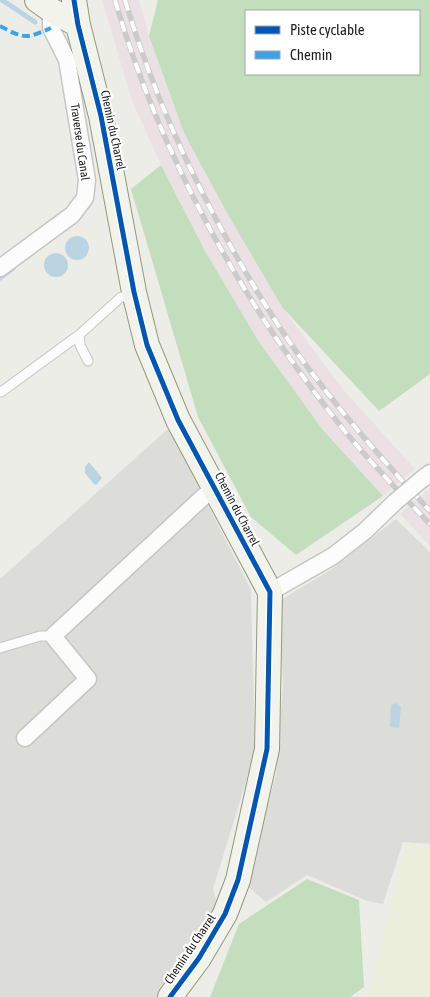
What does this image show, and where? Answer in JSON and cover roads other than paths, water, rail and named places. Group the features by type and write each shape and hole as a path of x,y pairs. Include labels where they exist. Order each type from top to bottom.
{"street":[{"name":"Chemin du Charrel","path":"74,0 78,24 101,116 134,292 146,345 178,420 270,592 267,749 238,880 226,914 199,958 170,997"},
{"path":"44,5 78,24"},
{"name":"Traverse du Canal","path":"0,268 72,215 85,198 88,180 67,60 51,28 44,5"},
{"path":"270,592 333,556 365,531 426,476"},
{"path":"25,738 88,679 53,636 214,487"}],"lane":[{"path":"0,392 79,335 120,298 134,292"},
{"path":"79,335 80,346 88,361"},
{"path":"0,648 40,636 53,636"}],"water":[{"path":"77,236 85,240 89,248 85,256 77,260 69,256 65,248 69,240"},
{"path":"56,253 61,254 67,260 67,270 61,276 56,277 51,276 45,270 44,265 45,260 51,254"},
{"path":"89,462 102,478 96,485 85,473 85,467"},
{"path":"397,703 401,707 399,728 390,727 391,705"}],"waterway":[{"path":"2,0 35,22"},
{"path":"0,278 13,268"}],"railway":[{"path":"115,0 155,115 180,171 238,279 271,331 343,429 430,524"},
{"path":"125,0 147,67 174,133 204,197 257,291 297,353 332,399 430,511"}]}
